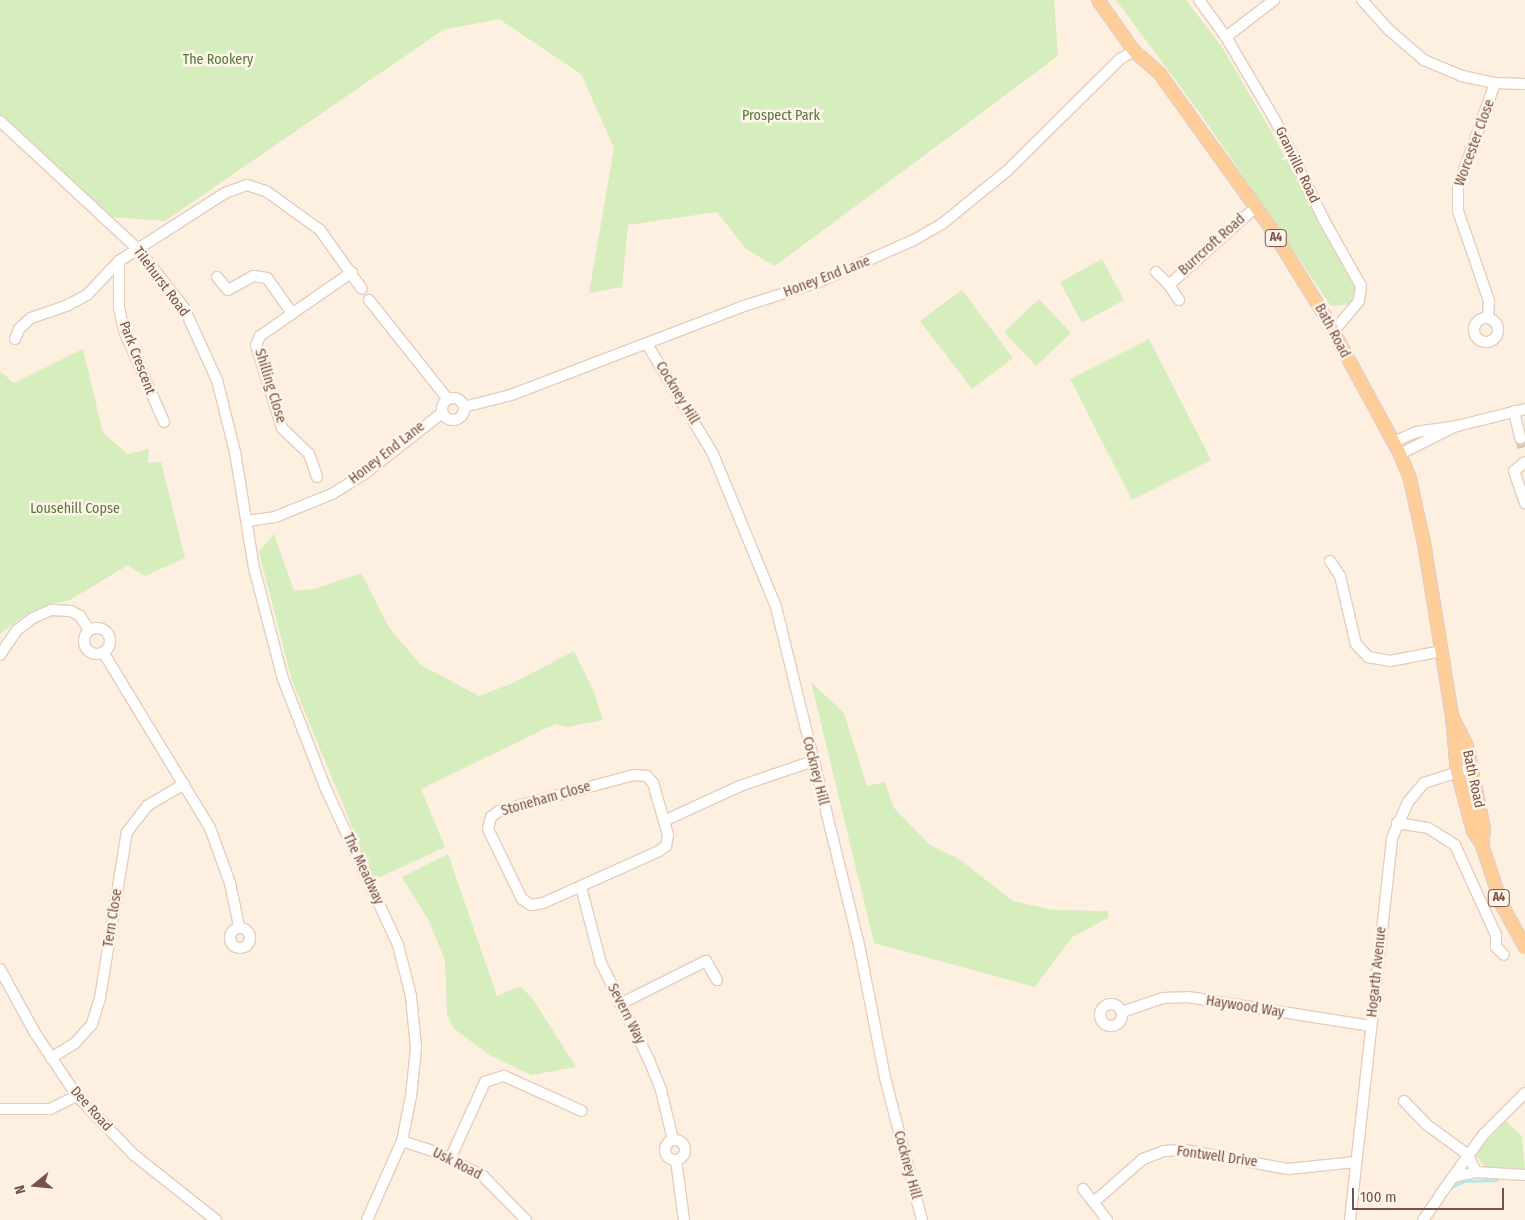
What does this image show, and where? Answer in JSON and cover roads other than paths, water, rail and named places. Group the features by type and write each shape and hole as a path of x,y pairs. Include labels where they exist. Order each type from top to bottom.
{"main road":[{"name":"Bath Road","path":"1098,0 1134,51 1160,74 1256,207 1333,332 1400,454 1419,516 1452,716 1457,771 1473,831 1482,845 1496,889 1525,947"},
{"name":"Bath Road","path":"1452,716 1462,733 1471,768 1484,829 1482,845"}],"street":[{"name":"Granville Road","path":"1199,0 1226,37 1276,122 1325,222 1361,286 1359,301 1333,332"},
{"path":"1226,37 1274,0"},
{"path":"1362,0 1389,30 1424,60 1462,76 1495,83 1525,84"},
{"name":"Honey End Lane","path":"247,521 275,518 332,494 363,475 442,413 450,420 458,419 464,406 511,395 864,264 942,224 1008,171 1120,59 1134,51"},
{"name":"Worcester Close","path":"1488,318 1488,301 1458,210 1458,187 1495,83"},
{"name":"Tilehurst Road","path":"0,121 139,250 184,308 217,380 235,452 247,521"},
{"path":"0,137 8,130"},
{"path":"15,339 19,330 31,318 68,306 87,295 118,261 139,250 207,203 247,185 266,191 320,230 352,272 362,289"},
{"name":"Burrcroft Road","path":"1169,285 1256,207"},
{"name":"Park Crescent","path":"118,261 119,308 125,333 164,422"},
{"name":"Shilling Close","path":"317,477 309,454 282,428 257,355 256,344 260,336 352,272"},
{"name":"Burrcroft Road","path":"1156,272 1169,285 1179,300"},
{"path":"217,277 228,290 254,276 267,278 292,314"},
{"path":"369,300 447,398"},
{"name":"Cockney Hill","path":"647,344 713,454 776,607 860,952 886,1085 922,1220"},
{"path":"442,413 442,403 447,398 458,398 464,406"},
{"path":"1393,442 1416,432 1457,426 1525,409"},
{"path":"1514,412 1520,438"},
{"path":"1400,454 1440,437 1457,426"},
{"path":"1524,459 1514,471 1525,503"},
{"name":"The Meadway","path":"247,521 254,568 283,680 325,787 398,945 411,996 416,1048 412,1096 402,1141 367,1220"},
{"path":"1330,561 1340,576 1356,644 1368,657 1390,661 1442,651"},
{"path":"0,655 17,630 33,618 51,610 71,611 80,616 89,630"},
{"path":"101,628 108,634 110,642 103,652 91,652 85,646 84,637 89,630 101,628"},
{"path":"103,652 210,828 230,883 239,926"},
{"path":"664,821 740,786 813,761"},
{"name":"Hogarth Avenue","path":"1350,1220 1389,860 1397,822 1424,783 1471,768"},
{"name":"Stoneham Close","path":"634,775 646,776 653,783 664,821 668,835 666,846 659,852 544,903 532,905 522,899 488,829 491,817 499,811 634,775"},
{"name":"Tern Close","path":"51,1058 75,1043 92,1024 97,1007 127,832 147,806 184,784"},
{"path":"1397,822 1428,828 1443,834 1455,845 1496,935 1496,947 1504,955"},
{"name":"Severn Way","path":"581,887 601,963 661,1090 673,1140"},
{"path":"620,1004 706,962 717,980"},
{"name":"Dee Road","path":"0,970 51,1058 77,1096 134,1155 209,1218"},
{"name":"Haywood Way","path":"1122,1012 1150,1001 1188,997 1371,1026"},
{"path":"450,1159 485,1082 504,1076 582,1111"},
{"path":"1423,1220 1454,1177 1467,1154 1525,1093"},
{"path":"0,1109 50,1109 77,1096"},
{"path":"1404,1101 1427,1125 1467,1154 1476,1172"},
{"name":"Severn Way","path":"673,1140 680,1141 685,1149 684,1155 676,1160 668,1158 665,1152 668,1143 673,1140"},
{"name":"Usk Road","path":"402,1141 450,1159 483,1176 519,1210 526,1220"},
{"name":"Fontwell Drive","path":"1094,1202 1143,1159 1164,1150 1185,1150 1288,1169 1356,1162"},
{"name":"Severn Way","path":"676,1160 684,1220"},
{"path":"1454,1177 1476,1172 1525,1175"},
{"path":"1083,1190 1107,1220"}],"waterway":[{"path":"1450,1188 1464,1181 1496,1180"}],"tunnel":[{"path":"1520,438 1523,452"}],"park label":[{"name":"The Rookery","path":"218,60"},
{"name":"Prospect Park","path":"781,116"},
{"name":"Lousehill Copse","path":"75,509"}]}
